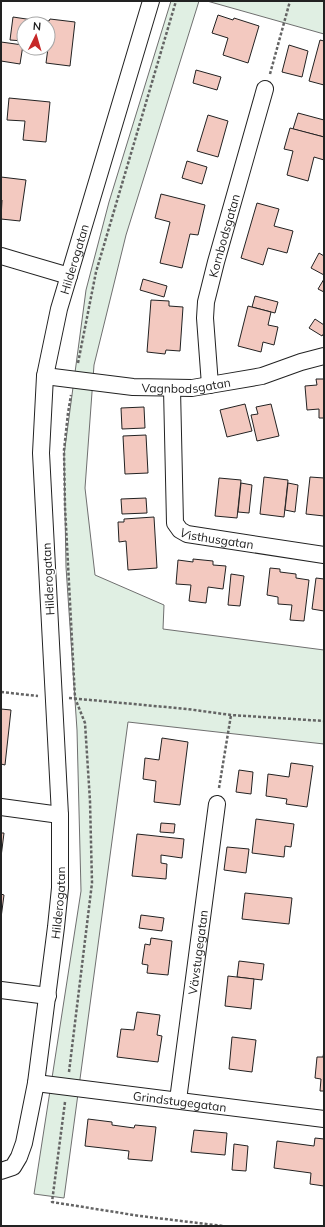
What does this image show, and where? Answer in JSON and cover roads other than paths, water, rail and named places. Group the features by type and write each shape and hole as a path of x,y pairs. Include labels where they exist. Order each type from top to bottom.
{"street":[{"name":"Hilderogatan","path":"7,1169 19,1157 24,1143 36,1083 48,996 60,888 60,815 55,698 41,452 45,376 59,309 151,1"},
{"name":"Kornbodsgatan","path":"210,385 205,318 206,302 265,89"},
{"path":"1,256 69,276"},
{"name":"Vagnbodsgatan","path":"45,376 133,387 172,389 192,388 262,376 301,362 324,356"},
{"name":"Visthusgatan","path":"172,389 175,523 180,530 187,534 324,555"},
{"name":"Vävstugegatan","path":"178,1100 217,804"},
{"path":"1,807 60,815"},
{"path":"1,990 48,996"},
{"name":"Grindstugegatan","path":"36,1083 324,1119"}]}
